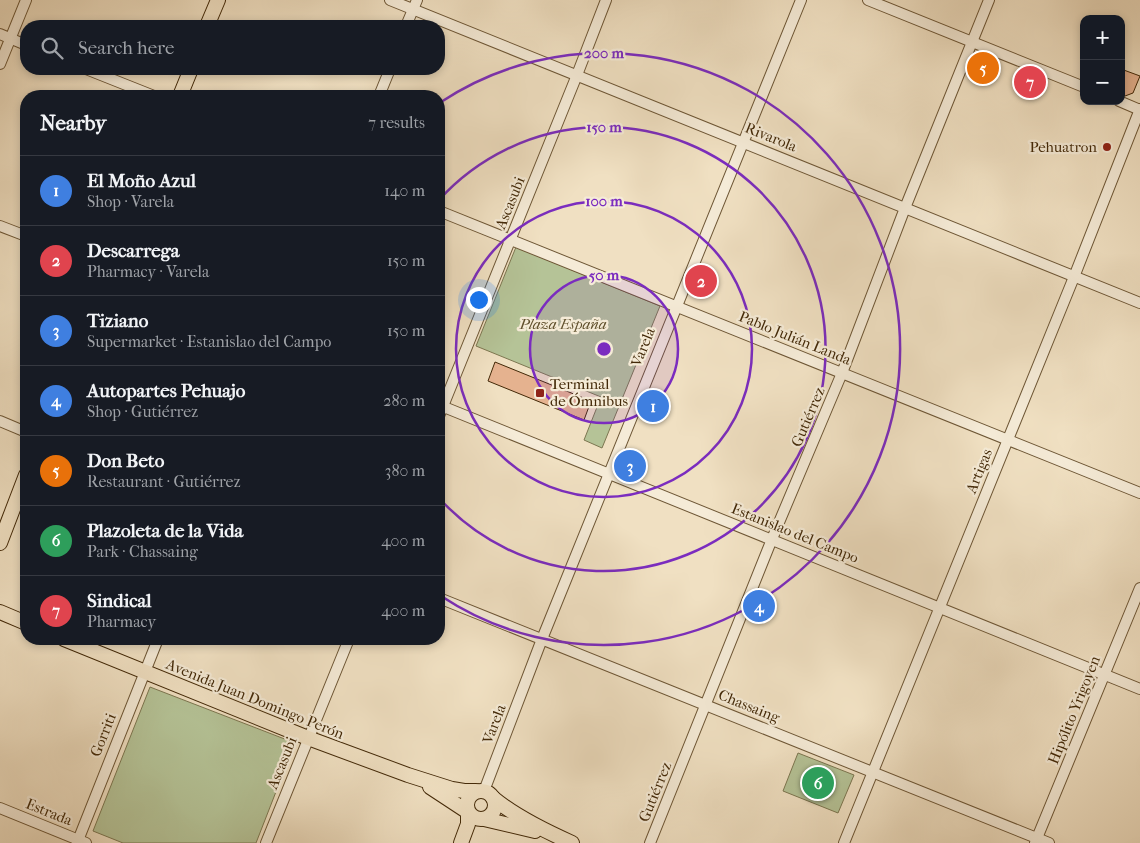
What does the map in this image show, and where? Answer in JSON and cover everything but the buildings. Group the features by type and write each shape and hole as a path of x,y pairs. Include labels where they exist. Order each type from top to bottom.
{"main road":[{"path":"210,20 218,0"},
{"path":"182,90 189,75"},
{"path":"0,543 20,491"},
{"path":"0,612 20,620"},
{"name":"Avenida Juan Domingo Perón","path":"79,645 308,738 408,775 452,789 485,793 506,808 572,843"},
{"name":"Avenida Juan Domingo Perón","path":"408,775 475,816 556,836"},
{"path":"462,843 468,824 475,816 493,812 495,807 485,793 472,793 467,800 475,816 470,843"}],"street":[{"path":"0,64 26,0"},
{"name":"Rivarola","path":"390,0 415,5 577,76 1140,303"},
{"name":"Ascasubi","path":"445,397 511,240 606,0"},
{"name":"Varela","path":"485,793 542,640 676,306 802,0"},
{"path":"868,0 1080,85"},
{"name":"Gutiérrez","path":"650,843 772,540 842,373 989,0"},
{"path":"409,20 415,5"},
{"path":"0,34 20,42"},
{"path":"101,75 139,90"},
{"path":"381,90 388,75"},
{"path":"1125,104 1140,110"},
{"name":"Artigas","path":"844,843 1140,110"},
{"name":"Pablo Julián Landa","path":"445,213 1140,493"},
{"path":"0,226 20,234"},
{"name":"Estanislao del Campo","path":"445,411 609,474 1140,689"},
{"path":"0,421 20,429"},
{"name":"Hipólito Yrigoyen","path":"1036,841 1140,588"},
{"name":"Chassaing","path":"445,600 873,772 1036,841 1048,843"},
{"name":"Gorriti","path":"80,842 155,645"},
{"name":"Ascasubi","path":"266,843 347,645"},
{"name":"Estrada","path":"0,808 80,842"}],"green space":[{"name":"Plaza España","path":"516,247 660,306 602,448 584,440 601,397 476,346"},
{"path":"150,687 295,743 256,843 123,843 93,831"},
{"path":"798,753 854,775 838,813 783,791"}],"place":[{"name":"Don Beto","path":"983,68"},
{"name":"Sindical","path":"1030,82"},
{"name":"Pehuatron","path":"1107,147"},
{"name":"Descarrega","path":"701,281"},
{"name":"Terminal de Ómnibus","path":"540,393"},
{"name":"El Moño Azul","path":"653,406"},
{"name":"Tiziano","path":"630,466"},
{"name":"Autopartes Pehuajo","path":"759,606"},
{"name":"Plazoleta de la Vida","path":"818,783"}]}
